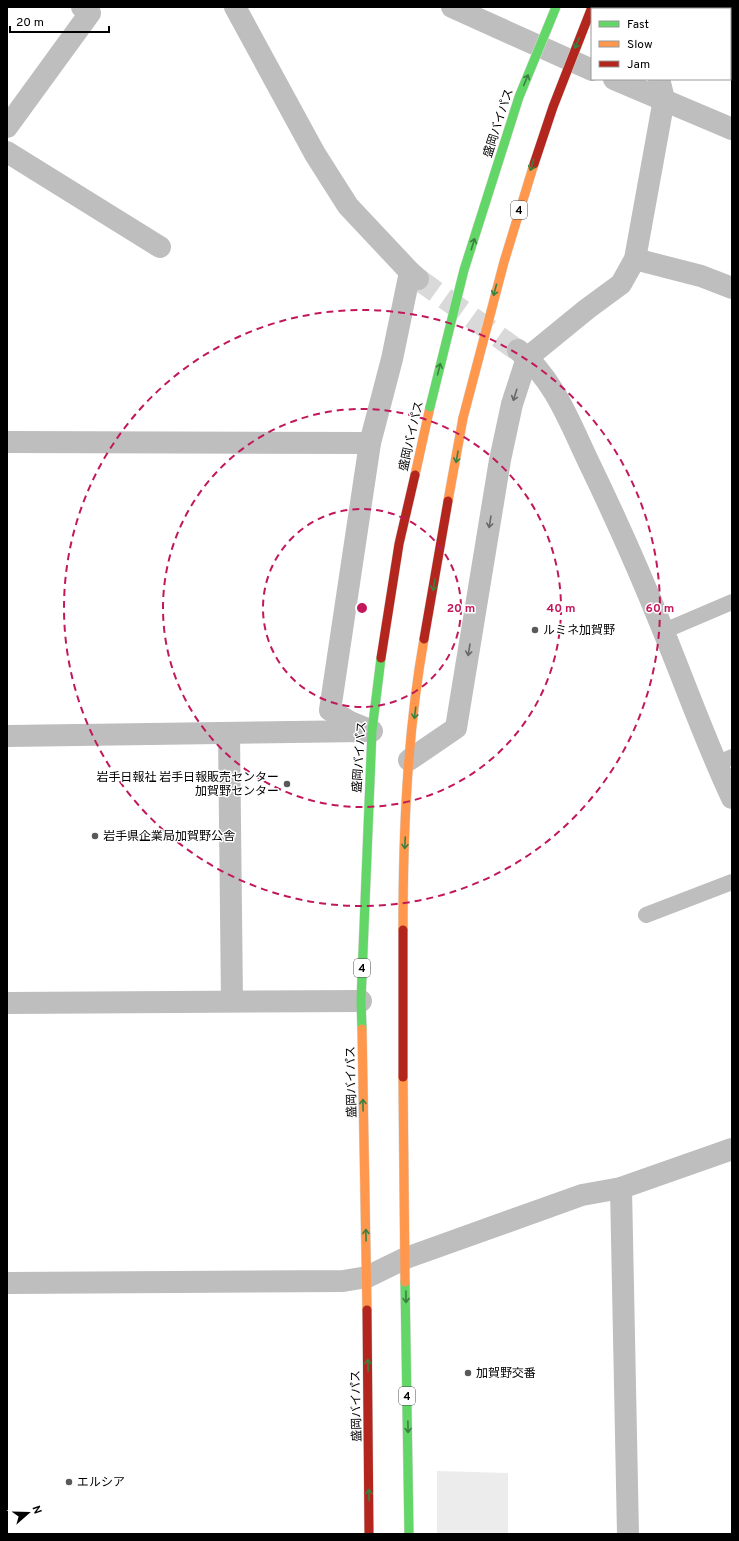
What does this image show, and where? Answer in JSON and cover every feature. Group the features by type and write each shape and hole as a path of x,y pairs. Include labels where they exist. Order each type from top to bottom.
{"highway":[{"name":"盛岡バイパス","path":"369,1534 367,1277 361,1001 372,730 385,628 399,544 430,407 464,270 516,104 556,7"},
{"name":"4","path":"409,1534 403,1116 403,883 409,760 421,657 463,418 495,290 534,158 576,44 591,9"}],"street":[{"path":"7,127 90,13 82,7"},
{"path":"235,7 315,154 348,206 414,275 370,443 330,710 350,722 372,730"},
{"path":"452,7 591,70"},
{"path":"619,80 662,89 732,129"},
{"path":"409,760 456,728 500,460 522,354 621,284 635,259 662,89"},
{"path":"7,152 160,247"},
{"path":"635,259 701,276 732,288"},
{"path":"522,354 563,406 622,532 664,631 724,761 732,798"},
{"path":"7,442 370,443"},
{"path":"7,736 372,730"},
{"path":"229,733 232,1001"},
{"path":"7,1003 361,1001"},
{"path":"7,1283 343,1281 367,1277 406,1258 582,1195 621,1188 732,1149"},
{"path":"621,1188 628,1534"}],"lane":[{"path":"664,631 732,602"},
{"path":"646,915 732,882"}],"shaded area":[{"path":"437,1471 508,1473 508,1534 437,1534"}],"tunnel":[{"path":"418,279 517,350"}],"traffic: fast":[{"path":"430,407 464,270 519,97 556,7"},
{"path":"362,1029 361,1001 372,731 381,658"},
{"path":"405,1282 409,1534"}],"traffic: slow":[{"path":"463,418 504,262 534,164"},
{"path":"415,475 430,407"},
{"path":"448,501 463,418"},
{"path":"403,930 407,784 418,675 424,639"},
{"path":"362,1029 367,1310"},
{"path":"403,1077 405,1282"}],"traffic: jam":[{"path":"534,164 553,107 591,10"},
{"path":"381,658 399,544 415,475"},
{"path":"424,639 448,501"},
{"path":"403,930 403,1077"},
{"path":"367,1310 369,1534"}],"place":[{"name":"ルミネ加賀野","path":"535,630"},
{"name":"岩手日報社 岩手日報販売センター 加賀野センター","path":"287,784"},
{"name":"岩手県企業局加賀野公舎","path":"95,836"},
{"name":"加賀野交番","path":"468,1373"},
{"name":"エルシア","path":"69,1482"}]}
